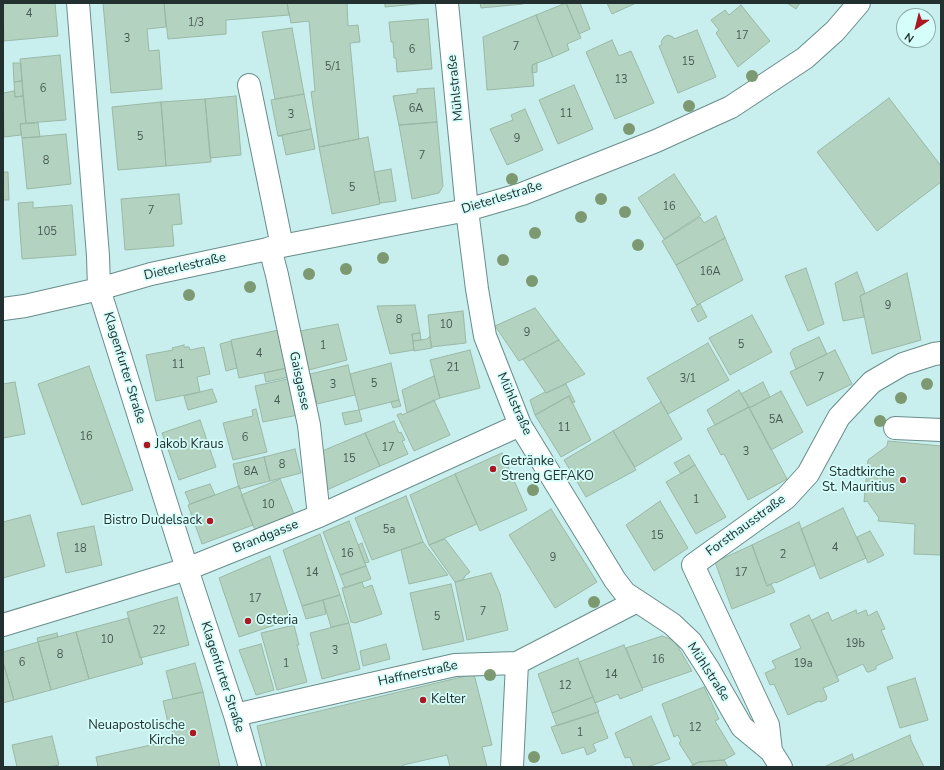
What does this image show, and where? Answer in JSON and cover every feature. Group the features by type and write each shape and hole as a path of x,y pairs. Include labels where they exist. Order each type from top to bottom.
{"street":[{"name":"Klagenfurter Straße","path":"78,3 98,256 99,289 187,569 235,715 250,767"},
{"name":"Mühlstraße","path":"448,3 467,210 477,289 485,336 520,425 615,580 625,593 672,624 691,642 742,727 776,759"},
{"name":"Dieterlestraße","path":"3,308 25,306 99,289 151,274 276,247 467,210 494,203 537,188 656,141 731,107 805,58 835,31 859,3"},
{"name":"Gaisgasse","path":"249,85 276,247 277,275 309,425 319,516"},
{"name":"Forsthausstraße","path":"776,759 768,725 693,565 786,498 808,474 839,417 872,382 903,364 941,353"},
{"name":"Brandgasse","path":"3,625 187,569 319,516 520,425"},
{"path":"895,428 941,430"},
{"name":"Haffnerstraße","path":"235,715 455,664 517,663 637,601"},
{"path":"512,767 517,663"}],"building":[{"path":"3,3 55,3 58,36 4,41"},
{"path":"103,3 164,3 166,27 147,29 149,51 159,50 162,89 111,93"},
{"path":"164,3 287,3 289,15 226,20 226,34 168,39"},
{"path":"287,3 347,3 348,26 358,25 360,42 350,43 359,139 319,147 311,92 315,91 309,21 291,23"},
{"path":"385,3 427,3 385,7"},
{"path":"480,3 523,3 523,4 481,8"},
{"path":"566,3 580,3 590,29 579,34"},
{"path":"566,3 581,38 567,44 569,50 553,57 536,15"},
{"path":"607,3 636,3 612,14"},
{"path":"787,3 800,3 796,9"},
{"path":"741,5 770,41 738,67 716,33 719,30 711,20 725,10 729,15"},
{"path":"536,15 553,57 532,65 534,86 487,90 483,37"},
{"path":"428,19 432,69 397,72 396,58 394,58 393,42 391,42 389,22"},
{"path":"292,28 304,94 275,99 262,32"},
{"path":"697,30 716,77 678,93 659,46 662,44 661,42 664,37 668,35 674,39"},
{"path":"612,40 619,56 631,51 654,103 615,119 586,52"},
{"path":"60,55 66,120 26,123 20,59"},
{"path":"13,63 21,63 22,81 14,82"},
{"path":"537,63 537,72 532,73 532,65"},
{"path":"22,81 23,96 15,97 14,82"},
{"path":"574,85 593,129 558,144 539,100"},
{"path":"434,88 437,122 399,125 393,96 417,93 417,89"},
{"path":"14,91 15,97 23,96 26,123 20,124 21,135 4,137 3,93"},
{"path":"304,94 311,129 278,136 271,100"},
{"path":"236,96 241,155 210,158 205,99"},
{"path":"889,98 941,166 941,182 877,231 817,152"},
{"path":"205,99 211,162 166,166 161,102"},
{"path":"161,102 166,166 118,170 112,107"},
{"path":"525,109 543,150 507,165 490,129 513,120 511,115"},
{"path":"437,122 443,186 439,193 412,199 399,125"},
{"path":"38,123 40,137 22,138 20,124"},
{"path":"311,129 315,149 286,155 282,136 278,136"},
{"path":"66,134 71,184 27,189 22,138"},
{"path":"368,137 380,204 332,214 319,147"},
{"path":"391,169 396,201 380,203 374,172"},
{"path":"3,172 8,172 9,200 3,200"},
{"path":"674,174 701,215 664,239 638,198"},
{"path":"179,194 182,224 172,225 174,246 125,250 121,199"},
{"path":"33,202 33,208 72,205 76,255 22,259 18,203"},
{"path":"716,216 725,238 676,265 662,241 700,217 704,223"},
{"path":"725,238 743,280 697,305 676,265"},
{"path":"806,268 824,324 808,331 785,276"},
{"path":"857,272 865,293 860,296 864,317 843,321 835,283"},
{"path":"907,273 921,340 872,354 860,296"},
{"path":"700,304 707,317 698,322 691,309"},
{"path":"415,305 420,333 412,334 414,350 390,354 377,306"},
{"path":"535,308 559,340 519,361 495,326"},
{"path":"463,311 466,343 431,347 428,315"},
{"path":"752,315 772,352 730,375 709,338"},
{"path":"338,324 347,360 309,370 300,331"},
{"path":"279,330 287,368 239,378 231,340"},
{"path":"420,333 421,340 413,341 412,334"},
{"path":"430,336 432,348 414,351 413,341 427,339"},
{"path":"819,337 827,354 796,369 790,353 793,349"},
{"path":"559,340 585,374 546,393 523,359"},
{"path":"231,341 237,368 226,371 220,344"},
{"path":"708,343 729,380 668,414 647,378"},
{"path":"184,345 184,347 189,347 190,350 204,347 210,374 197,377 200,392 156,401 146,355 173,350 172,348"},
{"path":"470,350 480,388 440,398 430,360"},
{"path":"835,350 852,384 807,406 790,372"},
{"path":"391,363 399,400 359,410 350,374"},
{"path":"348,365 355,395 317,404 310,374"},
{"path":"89,366 133,490 82,505 38,384"},
{"path":"287,368 289,377 266,382 264,373"},
{"path":"434,376 440,398 407,413 402,390"},
{"path":"292,378 298,415 263,422 255,386"},
{"path":"15,382 25,434 3,438 3,384"},
{"path":"763,382 770,397 749,408 741,394"},
{"path":"566,384 575,402 572,403 569,396 535,415 530,400 545,392 546,393"},
{"path":"212,389 217,402 188,410 184,396"},
{"path":"739,390 749,407 715,425 707,410"},
{"path":"781,391 803,432 771,450 749,408"},
{"path":"569,396 591,440 561,457 535,415"},
{"path":"399,400 401,406 393,408 391,402"},
{"path":"434,400 450,435 414,451 397,415 401,413 402,415"},
{"path":"661,402 682,439 635,467 613,431"},
{"path":"749,407 787,479 748,500 724,454 721,455 707,429"},
{"path":"256,409 267,452 233,460 223,423 253,416 252,410"},
{"path":"359,410 362,421 345,425 342,413"},
{"path":"200,420 216,467 179,480 162,433"},
{"path":"394,421 399,433 401,432 405,440 402,441 408,454 380,466 365,433"},
{"path":"613,431 636,470 586,497 564,460"},
{"path":"365,433 380,466 327,490 320,452"},
{"name":"Stadtkirche St. Mauritius","path":"888,441 941,446 941,555 914,554 915,524 878,521 879,518 867,501 864,502 868,460 887,446"},
{"path":"295,449 301,473 270,481 264,457"},
{"path":"502,453 527,510 480,531 455,474"},
{"path":"689,455 695,465 681,474 674,463"},
{"path":"264,457 270,481 239,489 233,464"},
{"path":"695,465 726,517 696,534 666,482"},
{"path":"455,474 477,524 429,545 410,495"},
{"path":"280,479 294,514 255,530 241,495"},
{"path":"210,484 215,495 190,504 185,492"},
{"path":"239,486 253,525 202,544 188,505"},
{"path":"406,496 423,542 372,560 355,518"},
{"path":"660,501 688,548 654,571 626,525"},
{"path":"843,508 866,558 820,579 801,529"},
{"path":"551,509 597,582 555,608 509,535"},
{"path":"30,515 45,566 3,578 3,522"},
{"path":"349,521 366,566 340,575 323,532"},
{"path":"799,522 815,565 767,586 752,545"},
{"path":"94,526 102,565 66,573 57,533"},
{"path":"870,531 884,555 868,563 857,537"},
{"path":"320,534 340,595 302,606 283,550"},
{"path":"445,539 470,572 463,580 455,582 429,545"},
{"path":"423,542 448,575 409,584 401,550"},
{"path":"362,543 369,562 365,563 358,545"},
{"path":"752,545 767,586 771,584 775,592 732,609 715,562"},
{"path":"270,556 290,620 239,637 219,578"},
{"path":"366,566 371,579 345,588 340,575"},
{"path":"491,573 500,594 508,630 467,640 455,582"},
{"path":"362,582 364,588 372,585 382,614 355,623 351,622 342,588"},
{"path":"451,584 464,641 423,650 410,593"},
{"path":"340,595 349,623 331,627 323,600"},
{"path":"177,597 189,645 140,658 127,612"},
{"path":"323,600 326,614 306,619 302,606"},
{"path":"856,610 857,614 866,610 868,616 877,611 885,629 881,630 893,658 876,666 876,669 869,672 867,672 863,664 837,676 812,620 828,612 832,621"},
{"path":"809,615 839,681 823,688 827,697 826,700 821,702 819,701 788,715 774,684 770,685 765,673 776,668 772,661 801,648 790,624"},
{"path":"128,618 143,664 89,679 76,632"},
{"path":"349,623 360,669 322,679 310,633"},
{"path":"294,625 299,645 297,645 307,682 277,690 261,633"},
{"path":"76,632 89,679 51,690 38,642"},
{"path":"57,633 58,637 38,642 37,638"},
{"path":"662,636 674,640 692,671 642,688 626,648"},
{"path":"38,642 51,690 14,700 3,662 3,652"},
{"path":"261,644 274,690 256,695 239,650"},
{"path":"386,644 390,659 363,666 360,651"},
{"path":"624,645 643,690 620,699 618,694 595,703 579,662"},
{"path":"578,658 593,697 552,713 538,674"},
{"path":"3,662 14,700 3,703"},
{"path":"195,663 203,692 173,699 166,671"},
{"name":"Kelter","path":"474,674 492,745 482,747 487,767 450,767 447,755 403,765 403,767 267,767 257,726"},
{"path":"915,678 928,720 900,728 887,687"},
{"path":"704,687 719,719 715,721 735,754 724,760 699,762 693,765 679,743 681,741 678,735 674,737 662,704"},
{"name":"Neuapostolische Kirche","path":"203,692 220,767 98,767 96,757 174,740 171,727 169,727 163,701"},
{"path":"593,697 599,712 557,726 552,713"},
{"path":"598,712 608,738 593,744 596,751 587,755 584,747 562,754 551,727"},
{"path":"651,716 670,759 647,767 634,767 630,757 625,758 615,733"},
{"path":"910,735 910,738 924,767 838,767"},
{"path":"52,736 59,765 49,767 17,767 12,745"},
{"path":"852,754 854,760 838,767 824,767"},
{"path":"724,760 728,767 689,767 699,762"}],"place":[{"name":"Jakob Kraus","path":"147,445"},
{"name":"Getränke Streng GEFAKO","path":"493,469"},
{"name":"Stadtkirche St. Mauritius","path":"903,480"},
{"name":"Bistro Dudelsack","path":"210,521"},
{"name":"Osteria","path":"248,621"},
{"name":"Kelter","path":"423,700"},
{"name":"Neuapostolische Kirche","path":"193,733"}]}
